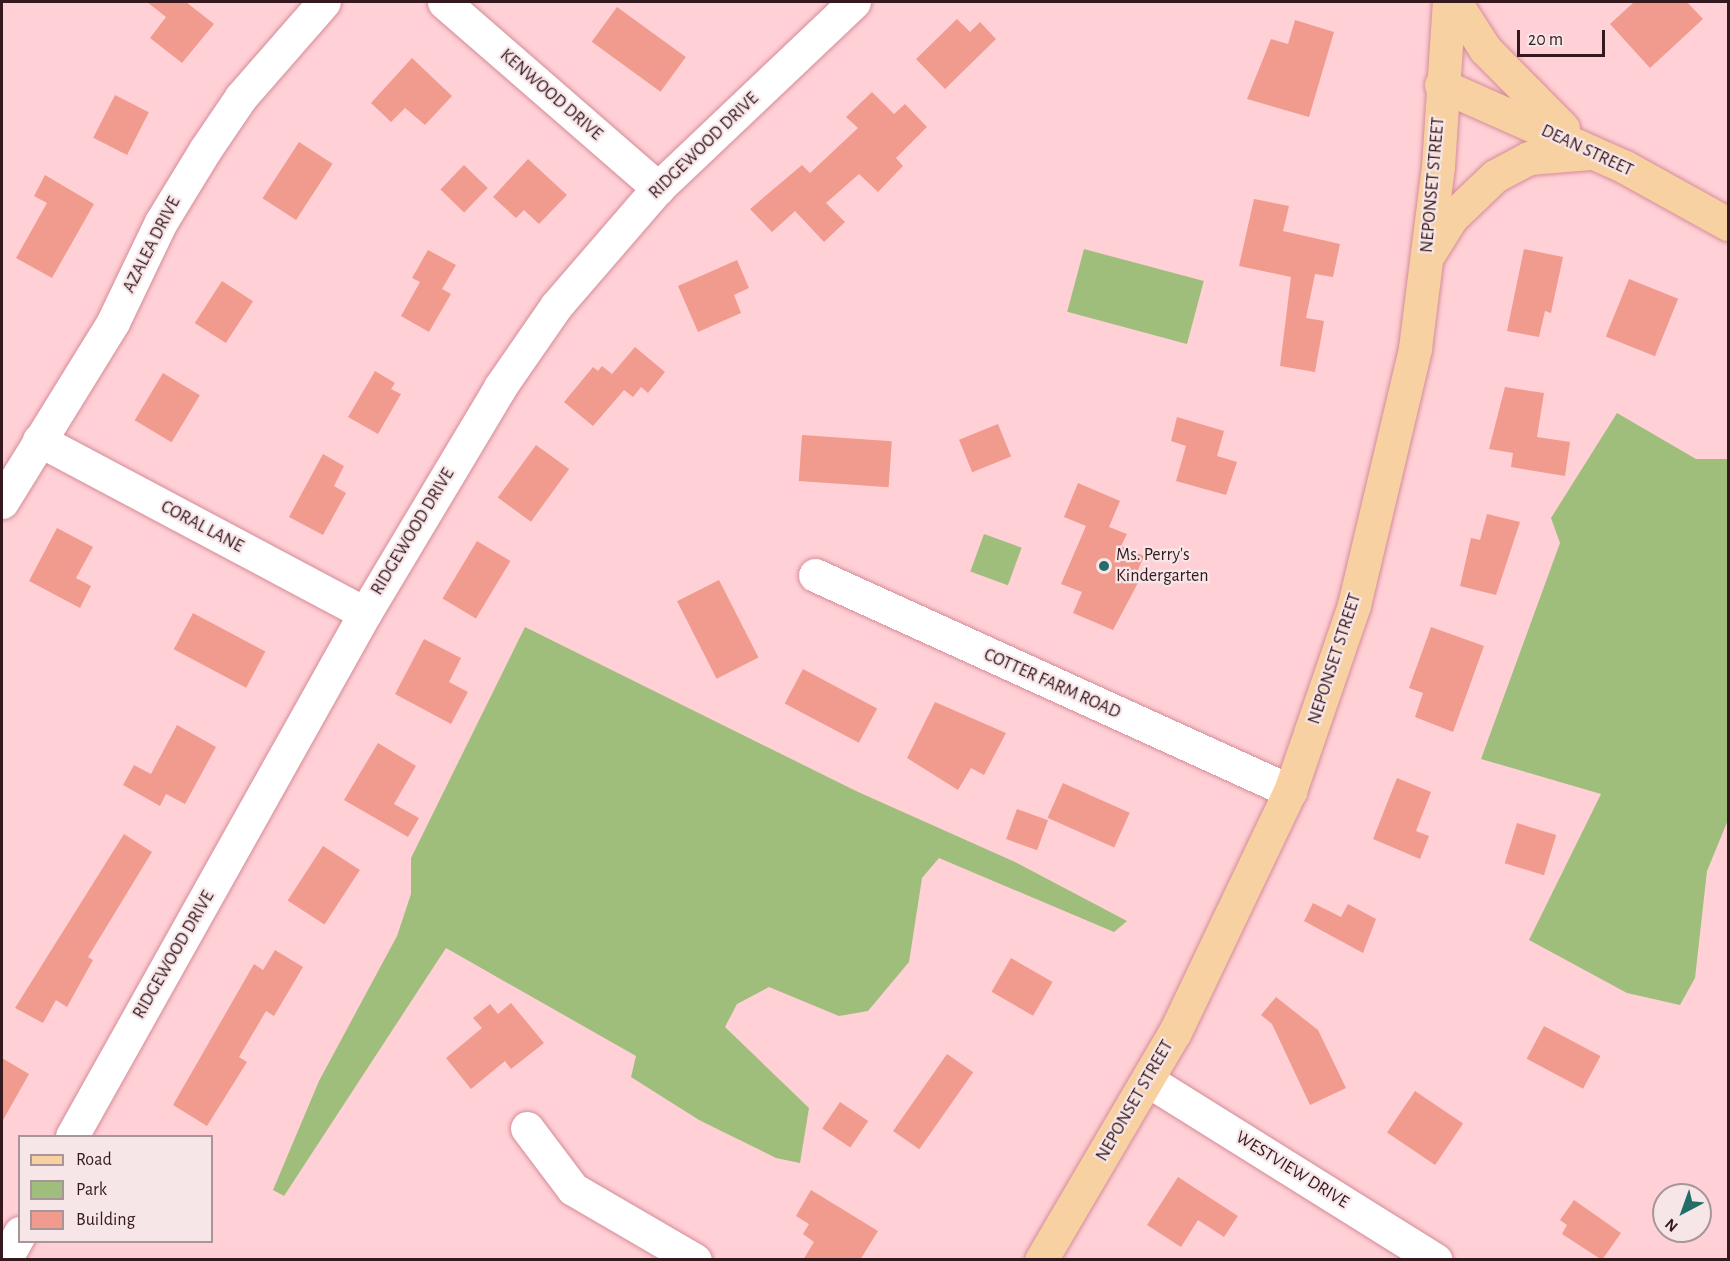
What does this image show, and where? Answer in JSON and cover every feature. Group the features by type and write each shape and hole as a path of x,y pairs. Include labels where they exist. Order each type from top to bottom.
{"main road":[{"name":"NEPONSET STREET","path":"1041,1260 1149,1081 1290,791 1383,501 1415,348 1426,258 1449,2"},
{"path":"1455,2 1485,50 1532,102 1592,153"},
{"name":"DEAN STREET","path":"1441,85 1592,153 1728,225"},
{"path":"1426,258 1451,218 1495,176 1529,158 1592,153"}],"street":[{"name":"AZALEA DRIVE","path":"2,502 113,322 161,222 205,150 241,97 324,2"},
{"name":"KENWOOD DRIVE","path":"444,2 658,188"},
{"name":"RIDGEWOOD DRIVE","path":"73,1135 365,613 500,387 556,306 658,188 854,2"},
{"name":"CORAL LANE","path":"39,440 365,613"},
{"name":"COTTER FARM ROAD","path":"815,575 1290,791"},
{"name":"WESTVIEW DRIVE","path":"1149,1081 1436,1260"},
{"path":"526,1128 573,1189 695,1260"},
{"path":"5,1260 18,1237"}],"green space":[{"path":"1084,249 1204,281 1187,344 1067,312"},
{"path":"1617,413 1696,459 1728,459 1728,820 1707,871 1695,978 1680,1005 1627,993 1529,940 1601,794 1481,759 1560,543 1551,518"},
{"path":"984,534 1022,548 1008,585 970,572"},
{"path":"525,627 856,791 1015,862 1127,921 1114,932 939,858 922,878 909,962 868,1011 839,1016 769,987 737,1004 725,1027 809,1108 800,1163 776,1158 699,1120 631,1077 636,1056 446,948 284,1196 273,1190 319,1081 397,936 411,894 411,858"}],"building":[{"path":"147,2 186,2 214,24 182,63 150,38 166,17"},
{"path":"1634,2 1687,2 1703,19 1650,68 1610,24"},
{"path":"617,7 686,57 660,92 592,42"},
{"path":"957,19 970,32 980,22 996,39 945,89 916,59"},
{"path":"1295,20 1334,32 1309,117 1247,99 1271,39 1288,44"},
{"path":"412,58 452,96 425,125 405,108 391,122 371,103"},
{"path":"872,92 894,114 905,104 927,127 896,158 903,166 878,192 859,174 826,203 845,222 824,242 795,211 772,232 750,209 802,165 810,173 858,128 846,117"},
{"path":"115,95 149,112 127,155 93,138"},
{"path":"299,142 333,164 296,220 263,198"},
{"path":"528,159 567,195 539,224 524,210 516,218 493,197"},
{"path":"464,165 488,188 464,212 440,189"},
{"path":"45,175 94,204 52,278 16,258 47,203 34,196"},
{"path":"1254,199 1289,206 1283,231 1340,244 1333,277 1315,274 1306,318 1324,321 1315,372 1280,366 1291,277 1239,266"},
{"path":"1524,249 1563,257 1551,313 1545,311 1539,337 1507,331"},
{"path":"428,250 456,265 442,289 451,294 429,332 401,316 420,282 412,278"},
{"path":"737,260 749,288 734,295 741,313 698,332 678,286"},
{"path":"1629,279 1678,299 1655,356 1606,336"},
{"path":"222,281 253,301 226,343 195,323"},
{"path":"635,347 665,372 648,393 641,387 633,397 624,390 593,426 564,402 593,367 598,371 602,366 612,374"},
{"path":"375,371 395,383 391,389 401,394 378,434 348,417"},
{"path":"163,373 200,395 172,442 135,420"},
{"path":"1505,387 1544,393 1537,437 1570,442 1565,476 1511,467 1513,453 1489,449"},
{"path":"1177,417 1224,431 1217,456 1237,462 1226,495 1176,481 1186,446 1171,441"},
{"path":"998,424 1011,456 972,472 959,440"},
{"path":"802,435 892,441 889,487 799,481"},
{"path":"536,445 569,469 531,522 498,498"},
{"path":"323,454 344,466 334,486 346,493 323,535 289,517"},
{"name":"Ms. Perry's Kindergarten","path":"1078,483 1120,501 1109,527 1127,534 1121,546 1144,556 1135,577 1140,579 1113,630 1073,613 1082,592 1061,584 1086,526 1064,517"},
{"path":"1487,514 1520,522 1496,595 1460,586 1471,538 1480,540"},
{"path":"57,528 93,547 76,578 91,586 80,608 29,581"},
{"path":"477,541 510,561 476,619 442,598"},
{"path":"719,580 758,658 717,679 677,601"},
{"path":"193,613 265,651 246,688 174,649"},
{"path":"1431,627 1484,646 1453,732 1415,717 1423,693 1409,688"},
{"path":"424,639 461,658 449,682 468,692 451,724 395,694"},
{"path":"803,669 877,708 859,743 785,703"},
{"path":"935,702 1006,733 984,775 971,768 958,790 907,758"},
{"path":"177,725 216,747 185,804 166,794 160,806 123,785 134,765 151,774"},
{"path":"378,743 416,766 394,804 419,818 408,837 344,800"},
{"path":"1397,778 1431,792 1416,831 1429,836 1420,859 1373,839"},
{"path":"1063,783 1130,813 1114,847 1048,818"},
{"path":"1017,809 1048,820 1037,850 1006,839"},
{"path":"1517,823 1556,835 1544,875 1505,863"},
{"path":"124,834 152,852 88,957 93,960 67,1007 56,1000 43,1023 15,1008"},
{"path":"323,846 360,870 324,924 288,901"},
{"path":"1313,903 1341,917 1348,904 1376,919 1363,953 1304,921"},
{"path":"275,950 303,967 274,1016 266,1011 239,1057 247,1062 207,1126 173,1105 254,964 263,970"},
{"path":"1011,958 1053,982 1033,1016 992,992"},
{"path":"1276,997 1318,1030 1346,1088 1310,1105 1272,1024 1261,1015"},
{"path":"511,1003 544,1043 511,1069 505,1061 471,1089 446,1058 482,1028 473,1018 490,1004 498,1014"},
{"path":"1544,1026 1601,1056 1583,1089 1527,1059"},
{"path":"947,1054 973,1072 919,1149 893,1131"},
{"path":"2,1058 29,1074 2,1122"},
{"path":"1415,1091 1463,1123 1435,1165 1387,1132"},
{"path":"840,1102 868,1121 850,1148 822,1129"},
{"path":"1178,1177 1238,1216 1224,1237 1198,1220 1181,1247 1147,1225"},
{"path":"811,1190 878,1231 860,1260 803,1260 814,1242 803,1234 809,1224 796,1216"},
{"path":"1574,1200 1621,1233 1602,1260 1562,1234 1567,1225 1560,1220"}],"place":[{"name":"Ms. Perry's Kindergarten","path":"1104,566"}]}
